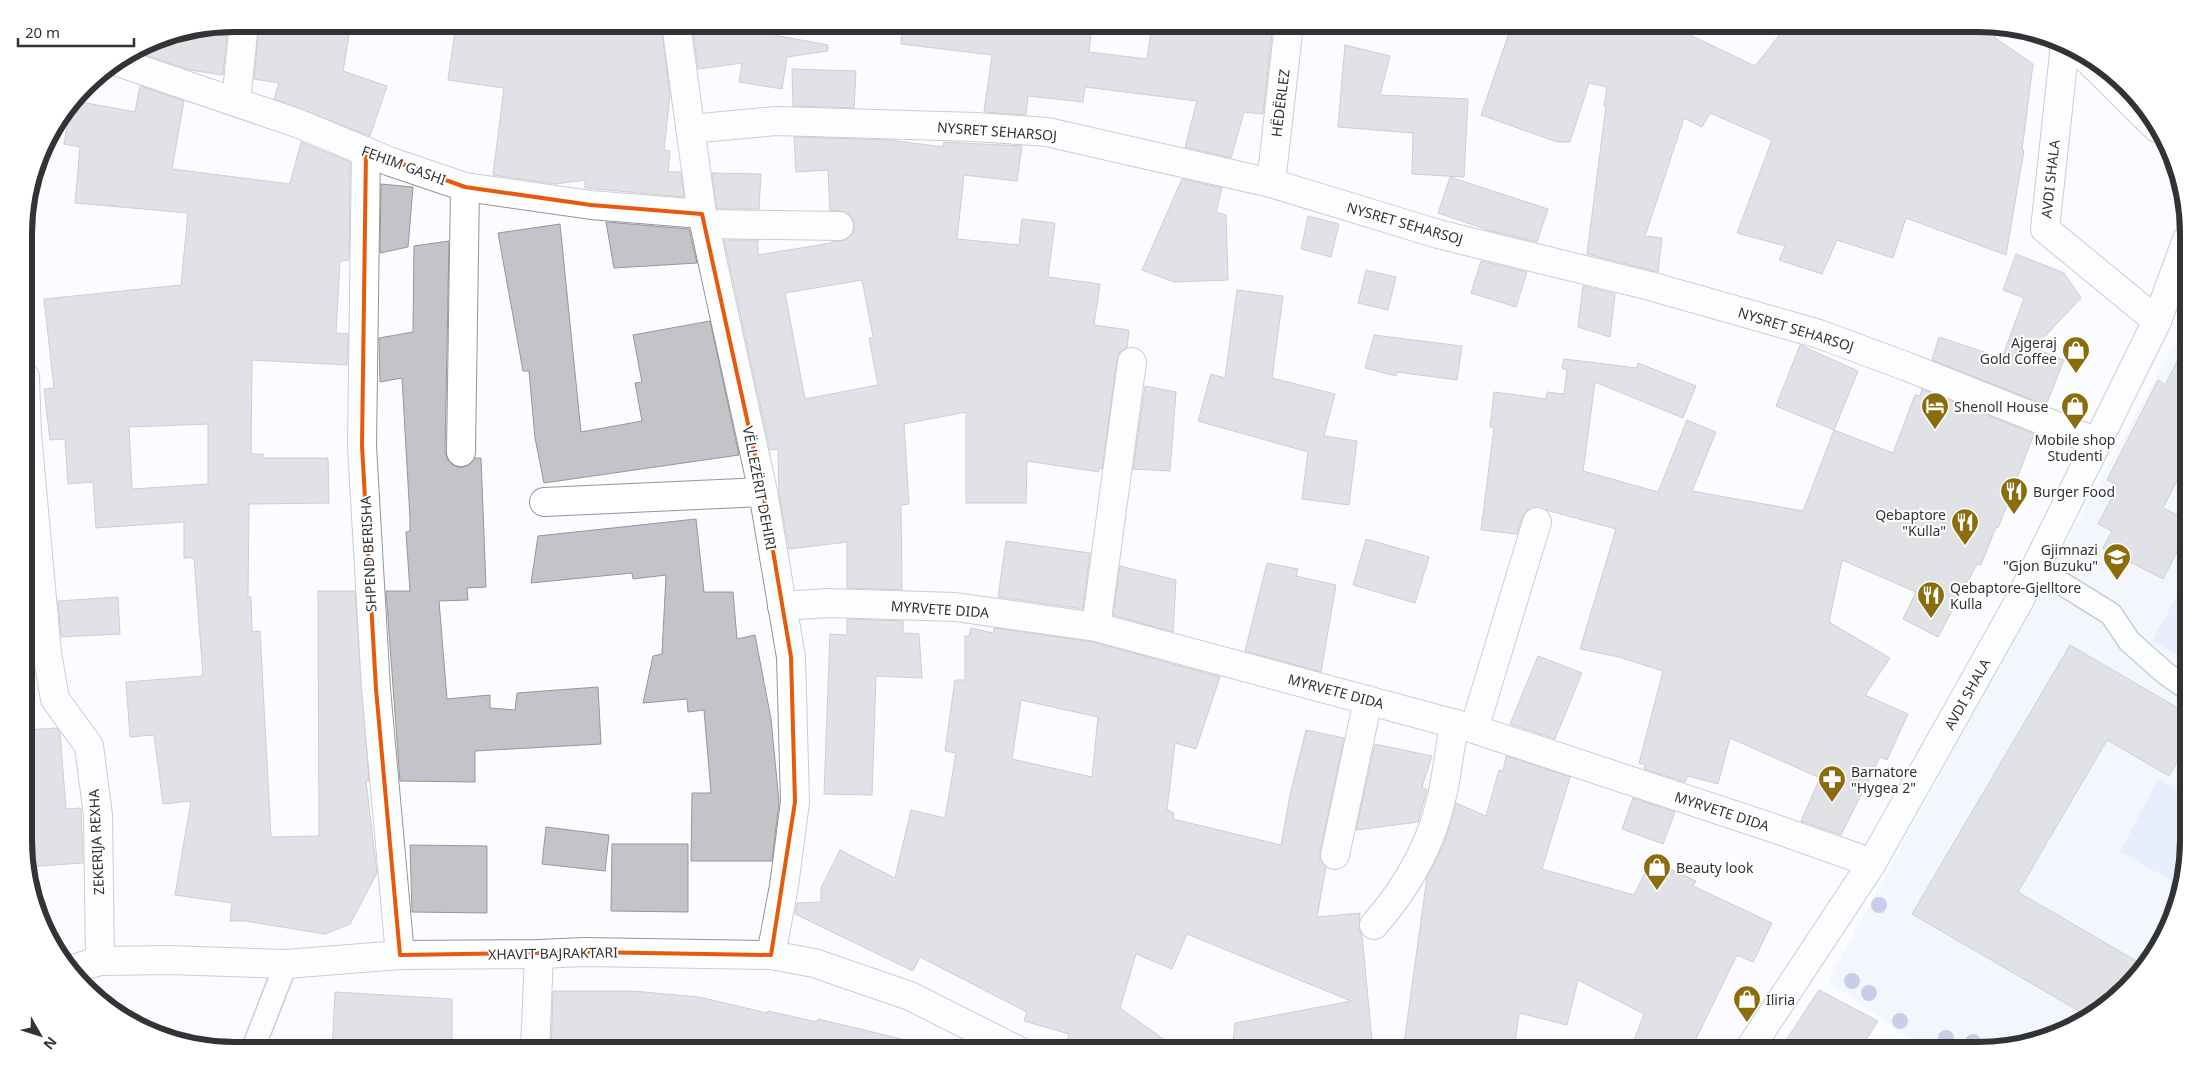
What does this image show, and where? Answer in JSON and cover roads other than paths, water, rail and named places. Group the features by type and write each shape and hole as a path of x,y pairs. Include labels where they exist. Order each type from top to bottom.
{"street":[{"path":"236,101 243,32"},
{"name":"VËLLEZËRIT DEHIRI","path":"677,32 704,219 763,492 791,658 795,802 784,886 771,956"},
{"name":"HËDËRLEZ","path":"1271,183 1288,32"},
{"name":"AVDI SHALA","path":"2064,52 2045,229 2157,321"},
{"name":"FEHIM GASHI","path":"126,65 297,123 366,151 465,187 704,219 839,226"},
{"name":"NYSRET SEHARSOJ","path":"690,129 776,121 976,127 1047,132 1271,183 1438,234 1650,286 1819,334 2097,442"},
{"name":"SHPEND BERISHA","path":"366,151 362,446 376,689 400,955"},
{"path":"460,452 465,187"},
{"name":"AVDI SHALA","path":"1754,1042 1872,863 2018,603 2157,321 2180,258"},
{"path":"1096,627 1132,362"},
{"name":"ZEKERIJA REXHA","path":"32,489 47,653 55,699 89,746 97,805 100,961"},
{"path":"544,502 763,492"},
{"path":"1374,925 1394,901 1429,839 1442,789 1537,522"},
{"name":"MYRVETE DIDA","path":"782,606 829,603 955,607 1096,627 1464,726 1776,828 1872,863"},
{"path":"1335,855 1368,700"},
{"name":"XHAVIT BAJRAKTARI","path":"78,967 100,961 170,960 286,964 400,955 585,952 771,956 814,963 910,996 1001,1042"},
{"path":"535,1042 539,954"}],"lane":[{"path":"2035,567 2111,614 2129,641 2165,673 2180,683"},
{"path":"256,1042 286,964"}],"place":[{"name":"Ajgeraj Gold Coffee","path":"2076,374"},
{"name":"Shenoll House","path":"1935,430"},
{"name":"Mobile shop Studenti","path":"2075,430"},
{"name":"Burger Food","path":"2014,515"},
{"name":"Qebaptore \"Kulla\"","path":"1965,546"},
{"name":"Gjimnazi \"Gjon Buzuku\"","path":"2117,581"},
{"name":"Qebaptore-Gjelltore Kulla","path":"1931,619"},
{"name":"Barnatore \"Hygea 2\"","path":"1832,803"},
{"name":"Beauty look","path":"1657,891"},
{"name":"Iliria","path":"1747,1023"}]}
